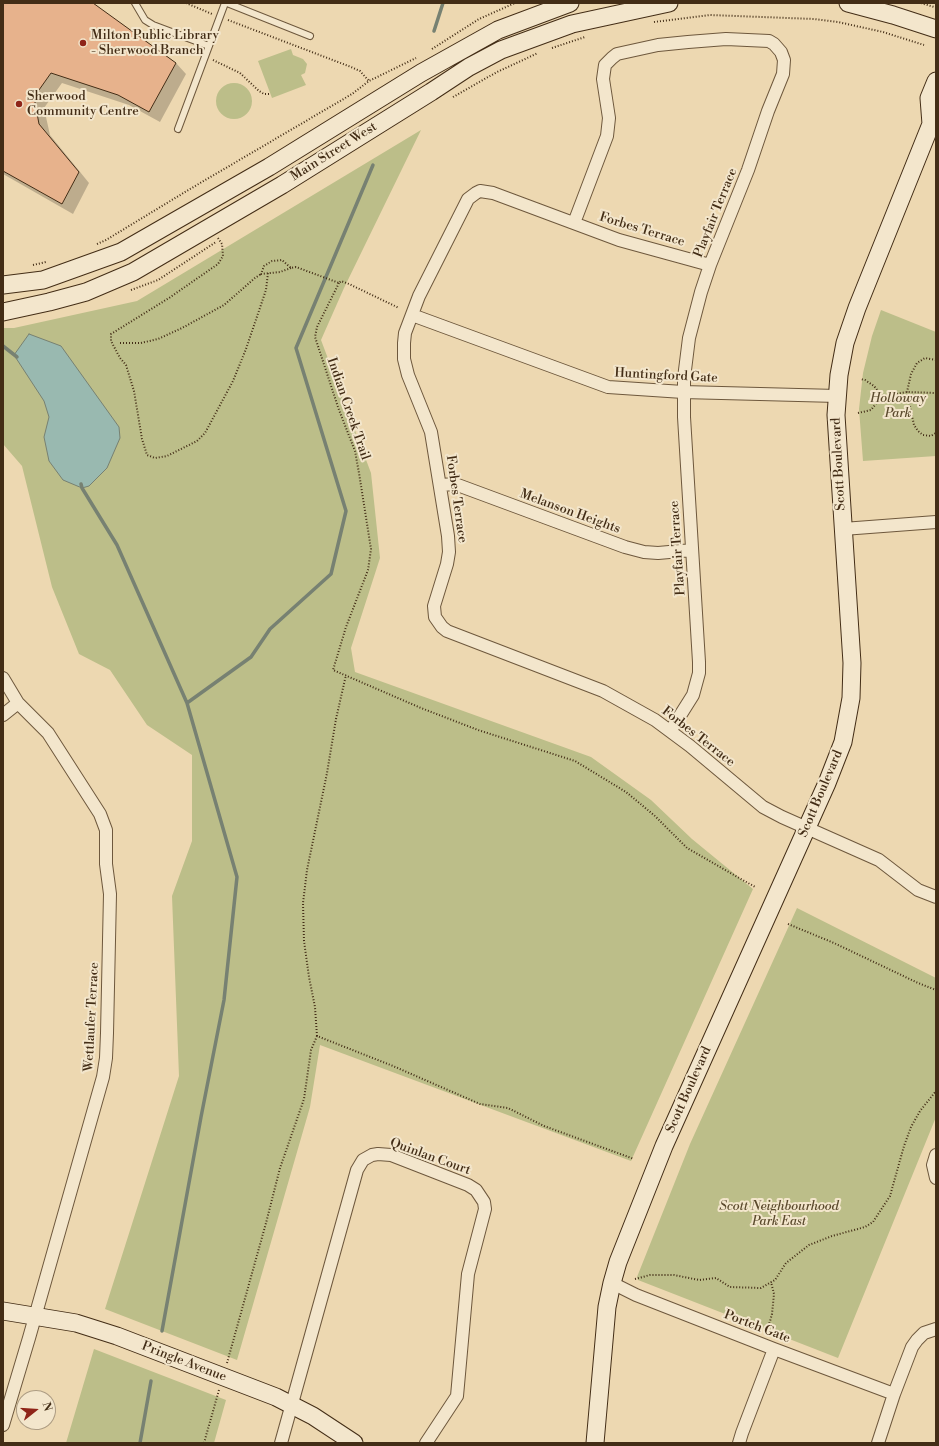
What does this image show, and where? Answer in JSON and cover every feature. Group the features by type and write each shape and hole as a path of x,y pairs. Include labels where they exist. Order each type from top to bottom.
{"street":[{"name":"Main Street West","path":"3,285 43,280 121,252 269,167 421,73 498,30 570,3"},
{"name":"Main Street West","path":"3,312 86,292 133,272 169,250 215,233 469,67 501,50 572,24 649,11 668,3"},
{"path":"848,3 893,15 936,29"},
{"name":"Playfair Terrace","path":"574,223 607,136 609,118 603,79 605,65 608,61 617,54 641,48 688,42 726,40 769,41 781,52 784,60 783,74 748,170 710,265 689,338 683,392 699,673 693,695 671,730"},
{"name":"Scott Boulevard","path":"595,1443 605,1322 612,1283 625,1243 664,1146 839,754 846,729 851,698 852,663 836,415 842,357 849,329 933,121 929,98 936,81"},
{"name":"Forbes Terrace","path":"710,265 618,240 487,191 476,193 468,199 419,296 404,338 403,351 408,375 431,432 441,485 448,536 449,552 444,575 434,606 435,617 442,627 453,634 603,691 655,720 671,730 760,805 782,817 879,860 918,890 936,897"},
{"name":"Huntingford Gate","path":"412,315 608,387 683,392 837,396"},
{"name":"Melanson Heights","path":"441,485 455,484 632,549 658,553 692,550"},
{"path":"843,529 936,522"},
{"name":"Wettlaufer Terrace","path":"3,678 18,703 48,733 100,814 106,830 106,864 110,894 107,1033 104,1070 3,1425"},
{"path":"3,715 18,703"},
{"name":"Quinlan Court","path":"281,1443 358,1170 363,1160 372,1155 378,1154 391,1155 468,1185 481,1195 484,1202 485,1209 468,1274 457,1396 426,1443"},
{"path":"936,1155 933,1165 936,1178"},
{"name":"Portch Gate","path":"612,1283 636,1295 894,1394"},
{"name":"Pringle Avenue","path":"3,1311 89,1326 117,1336 276,1397 313,1416 354,1443"},
{"path":"878,1443 894,1394 912,1347 924,1333 936,1329"},
{"path":"739,1443 774,1349"}],"lane":[{"path":"135,3 145,20 153,25 209,46"},
{"path":"178,129 226,3 310,36"}],"path":[{"path":"186,3 351,67 360,71 369,81"},
{"path":"430,50 479,19 515,3"},
{"path":"921,3 934,7"},
{"path":"649,11 814,19 838,22 883,32 924,45"},
{"path":"548,50 590,36"},
{"path":"452,97 497,72 540,52"},
{"path":"205,56 240,73 264,94 271,94"},
{"path":"92,246 106,240 352,94 369,81 417,57"},
{"path":"128,291 158,280 215,233 222,244 223,256 218,264 169,298 111,334 111,341 120,358 126,365 134,391 142,439 148,455 155,458 167,456 196,441 205,433 233,381 246,349 266,290 268,273"},
{"path":"30,266 51,260"},
{"path":"261,274 264,266 277,260 282,260 291,268"},
{"path":"120,343 141,343 158,339 182,328 224,305 261,274 280,272 296,267 339,283 341,281 349,284 399,308"},
{"name":"Indian Creek Trail","path":"339,283 317,327 315,337 316,346 354,451 371,548 368,570 346,627 333,670 346,675"},
{"path":"936,360 925,358 917,364 911,374 907,392 914,424 918,431 923,435 931,436 936,433"},
{"path":"860,379 865,380 874,386 882,396"},
{"path":"858,413 870,410 882,396 907,392 936,393 936,401"},
{"path":"317,1036 315,1007 304,942 303,903 307,870 346,675 422,708 478,730 575,761 626,792 655,816 687,848 755,887"},
{"path":"788,924 834,943 936,990"},
{"path":"634,1279 650,1275 674,1275 699,1280 716,1278 730,1287 761,1288 775,1280 786,1263 809,1245 832,1236 865,1227 873,1222 890,1196 911,1127 920,1111 936,1091"},
{"path":"767,1332 772,1314 774,1294 772,1282"}],"green space":[{"path":"291,49 293,55 303,59 307,64 305,73 301,75 306,85 272,98 258,61"},
{"path":"238,83 247,88 251,94 251,108 247,114 238,119 230,119 221,114 217,108 216,97 221,88 227,84"},
{"path":"421,130 344,288 321,340 371,473 380,558 351,648 355,672 591,757 651,800 692,839 753,889 631,1161 320,1045 310,1107 237,1360 105,1309 179,1076 172,896 192,841 192,755 147,725 110,670 79,654 52,587 22,466 3,444 3,328 14,328 137,301"},
{"name":"Holloway Park","path":"881,310 936,332 936,456 863,461 859,409 863,373 872,336"},
{"name":"Scott Neighbourhood Park East","path":"797,908 936,978 936,1117 838,1358 638,1280 637,1277 690,1144"},
{"path":"94,1349 226,1400 214,1443 66,1443"}],"water":[{"path":"29,334 61,346 119,427 120,438 107,468 89,486 82,488 63,480 49,461 44,437 49,417 44,401 14,355"}],"building":[{"name":"Sherwood Community Centre","path":"3,3 93,3 176,63 149,112 118,95 51,73 34,97 39,124 79,172 62,204 3,171"}],"waterway":[{"path":"434,31 443,3"},
{"path":"187,703 251,657 270,629 331,574 346,511 296,348 373,165"},
{"path":"3,346 17,357"},
{"path":"81,484 117,545 187,703 237,877 224,1000 162,1331"},
{"path":"140,1443 151,1381"}],"place":[{"name":"Milton Public Library - Sherwood Branch","path":"83,43"},
{"name":"Sherwood Community Centre","path":"19,104"}]}
